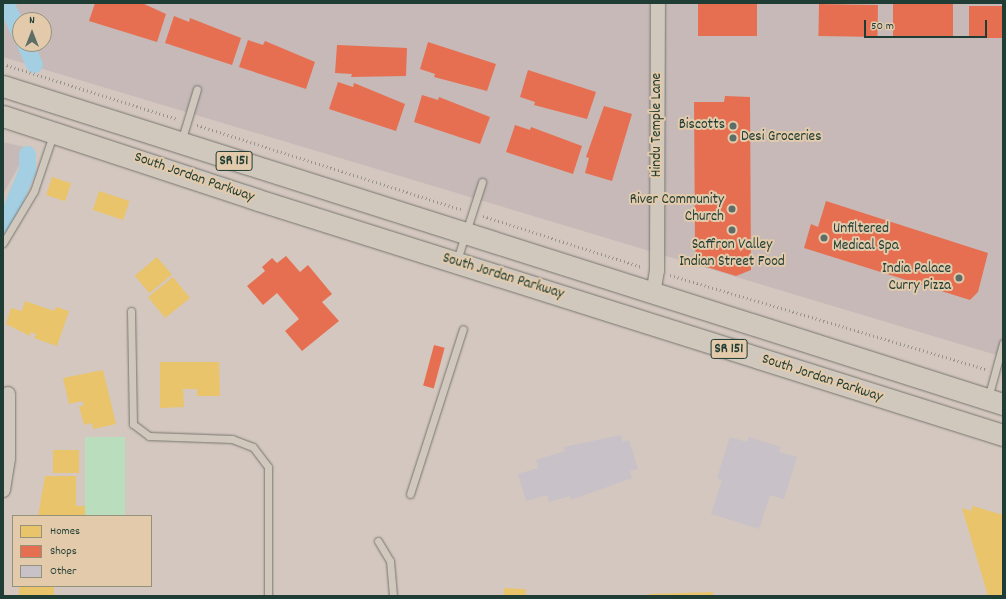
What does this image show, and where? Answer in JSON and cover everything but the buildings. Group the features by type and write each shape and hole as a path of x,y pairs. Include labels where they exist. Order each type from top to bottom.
{"main road":[{"name":"South Jordan Parkway","path":"3,86 466,236 995,402"},
{"name":"South Jordan Parkway","path":"3,116 54,131 821,380 1003,435"},
{"path":"821,380 830,351"}],"street":[{"name":"Hindu Temple Lane","path":"653,295 657,271 658,3"},
{"path":"3,490 8,458 8,394"}],"lane":[{"path":"180,144 198,89"},
{"path":"3,243 34,191 54,131"},
{"path":"456,262 466,236 482,182"},
{"path":"131,311 133,424 149,436 232,439 253,447 268,467 268,596"},
{"path":"410,494 463,329"},
{"path":"995,402 995,372 1003,343"},
{"path":"378,541 390,561 393,596"}],"path":[{"path":"3,64 657,271 995,372"}],"shaded area":[{"path":"3,3 1003,3 1003,357 3,57"},
{"path":"3,142 29,148 3,194"}],"green space":[{"path":"85,437 125,437 125,515 85,515"}],"waterway":[{"path":"5,3 12,17"},
{"path":"29,52 34,64"},
{"path":"3,227 27,170 27,154"}],"place":[{"name":"Biscotts","path":"733,126"},
{"name":"Desi Groceries","path":"733,138"},
{"name":"River Community Church","path":"732,209"},
{"name":"Saffron Valley Indian Street Food","path":"732,230"},
{"name":"Unfiltered Medical Spa","path":"824,238"},
{"name":"India Palace Curry Pizza","path":"959,278"}]}
